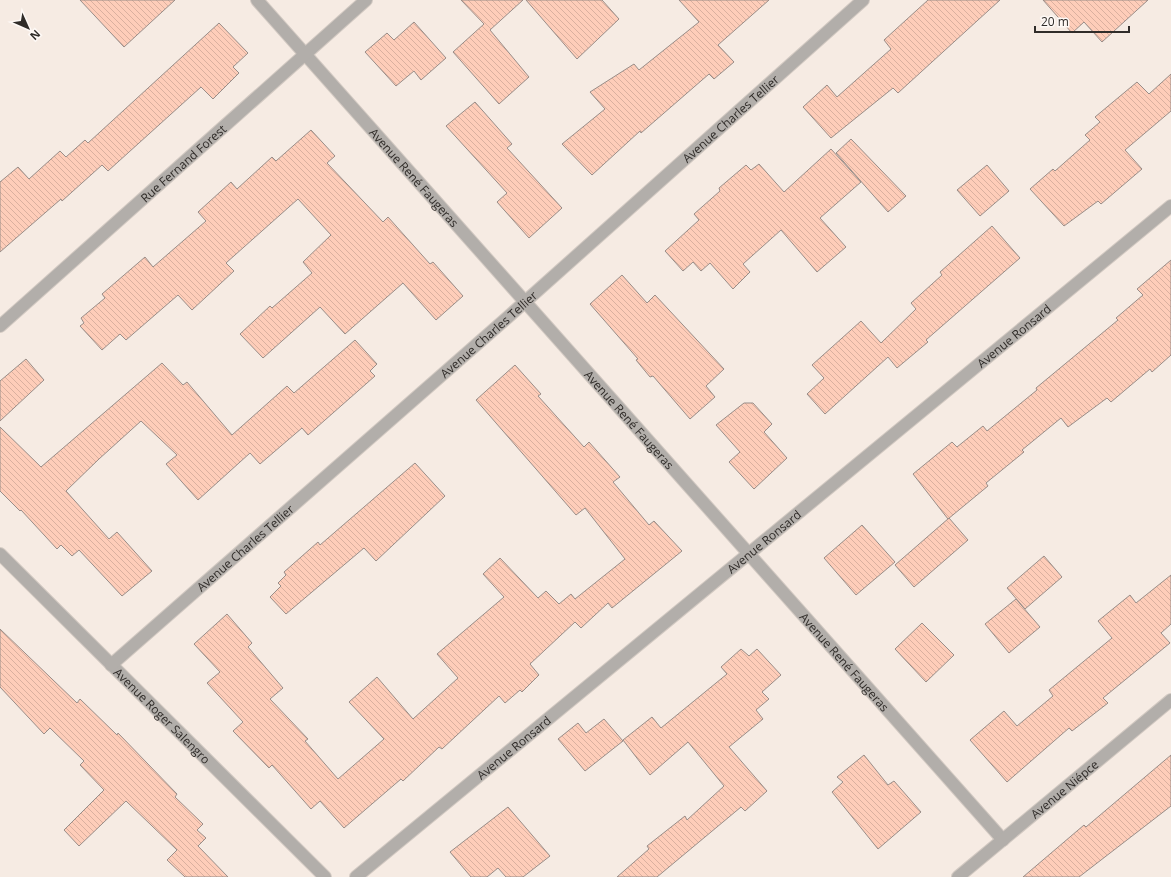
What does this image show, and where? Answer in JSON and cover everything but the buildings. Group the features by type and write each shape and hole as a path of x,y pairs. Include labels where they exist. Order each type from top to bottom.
{"street":[{"name":"Avenue René Faugeras","path":"257,0 1003,840"},
{"name":"Rue Fernand Forest","path":"0,326 366,0"},
{"name":"Avenue Charles Tellier","path":"111,665 524,302 863,0"},
{"name":"Avenue Ronsard","path":"356,877 1171,206"},
{"name":"Avenue Roger Salengro","path":"0,554 325,877"},
{"name":"Avenue Niépce","path":"958,877 1171,700"}]}
